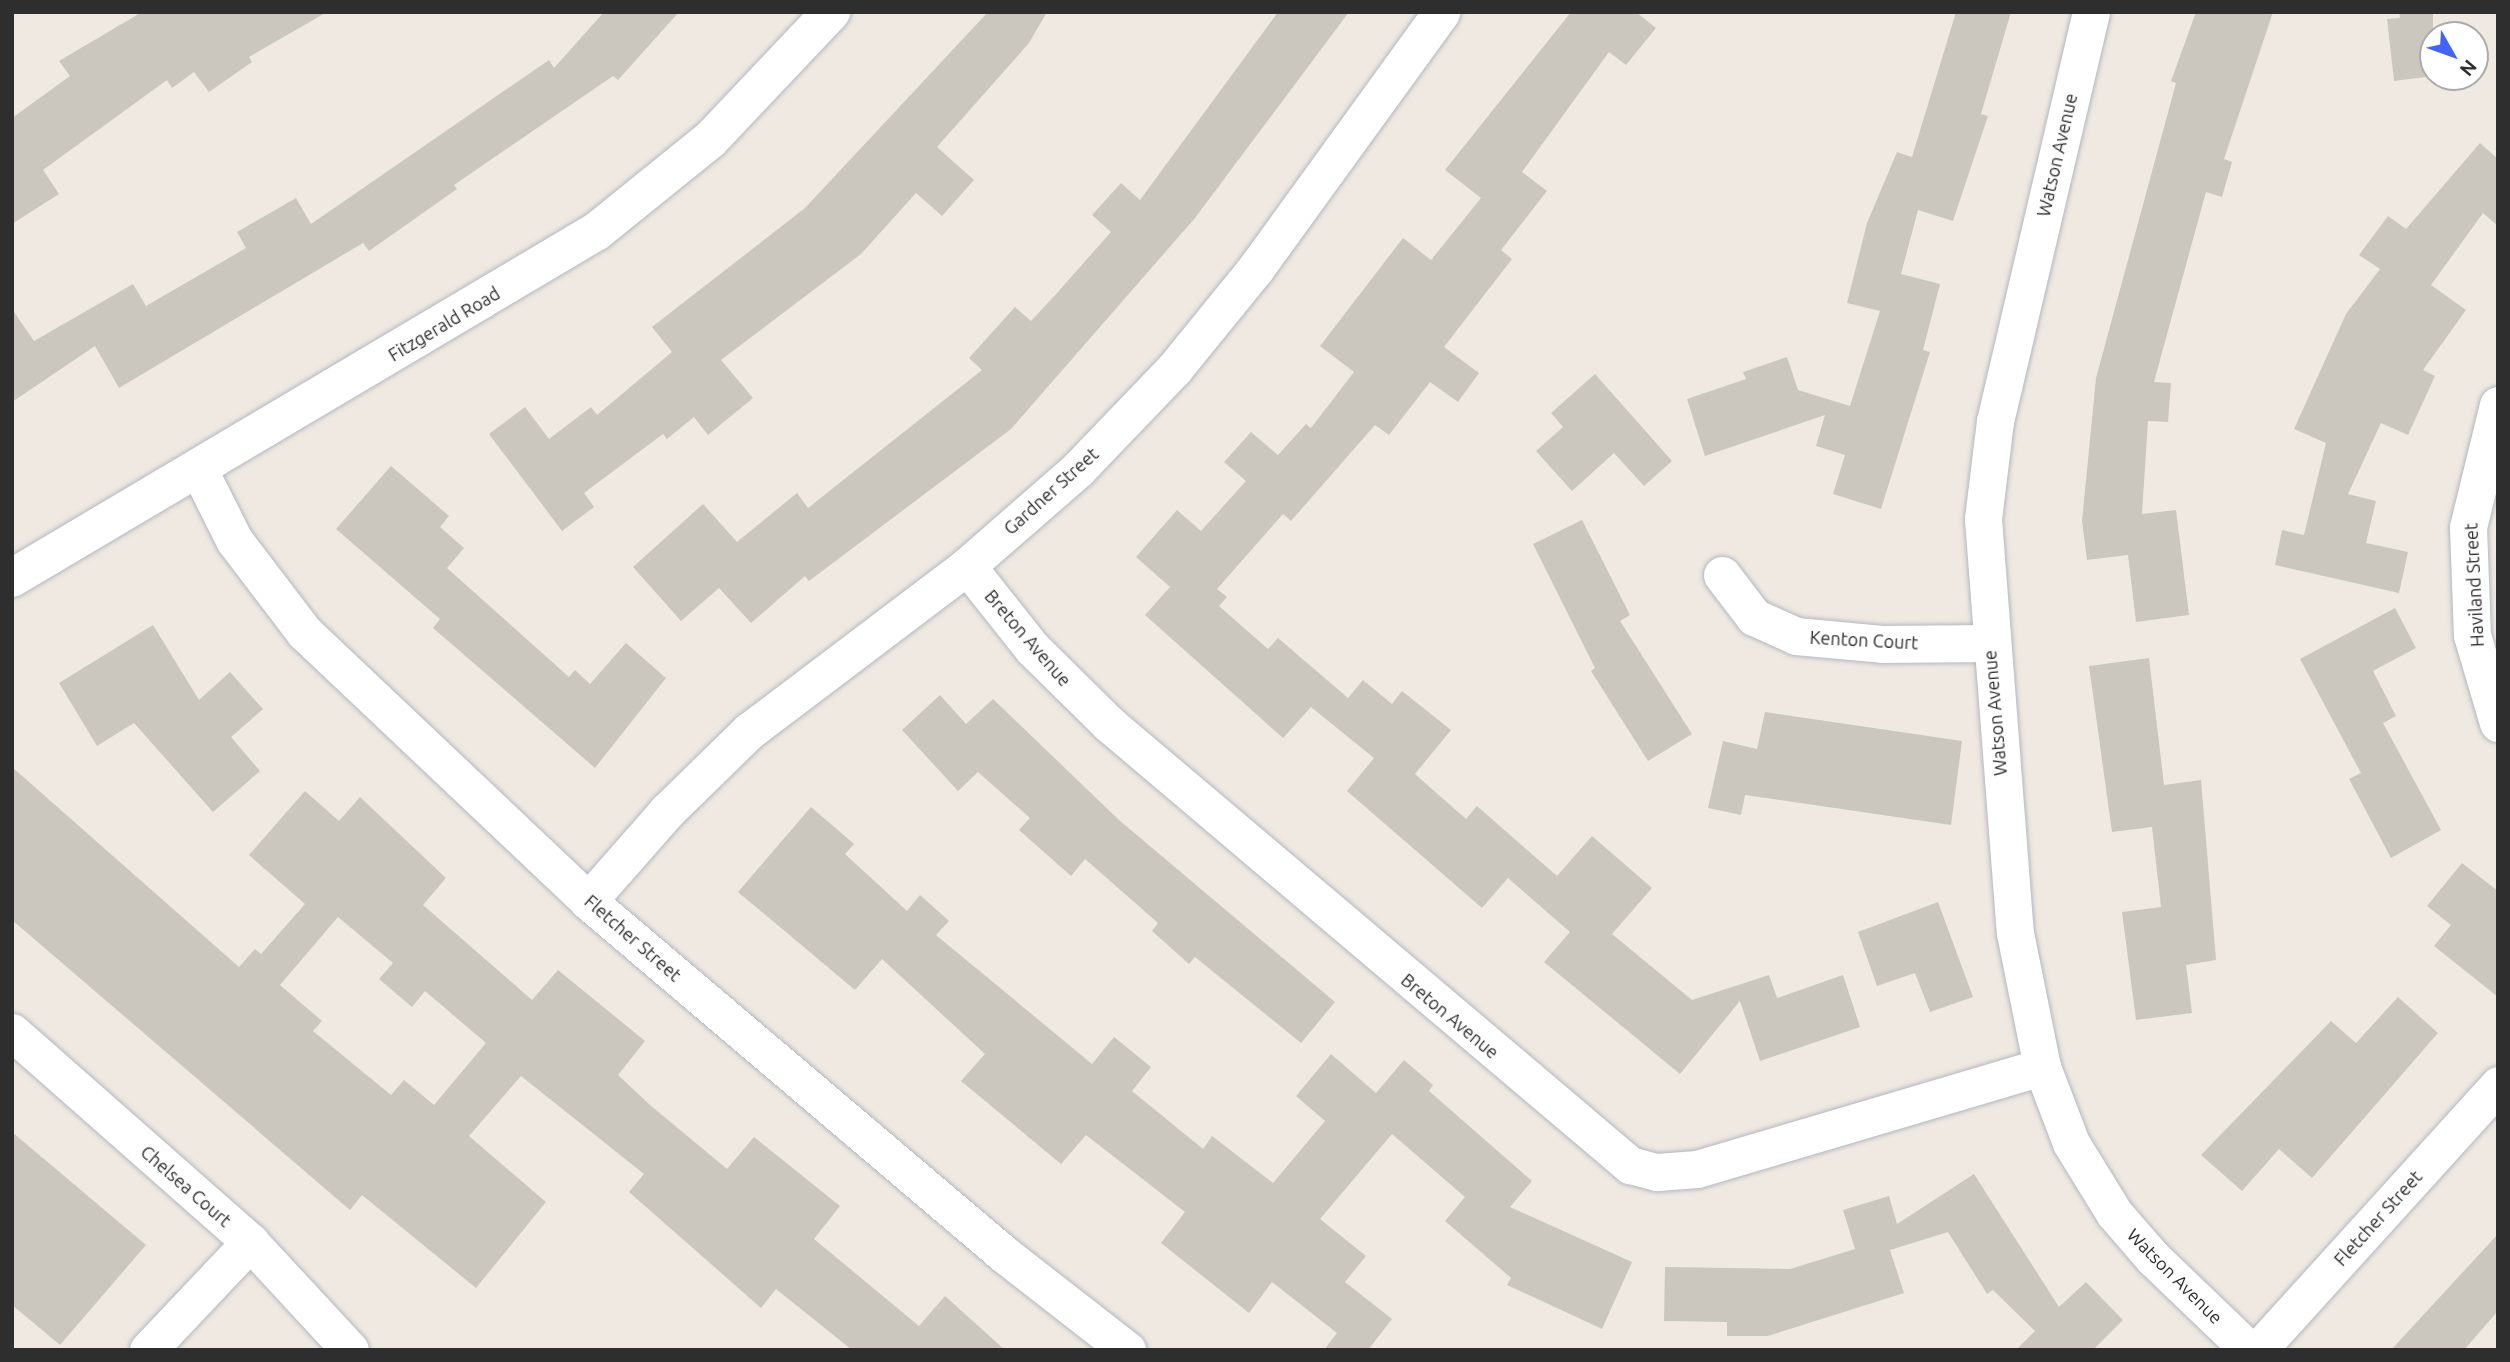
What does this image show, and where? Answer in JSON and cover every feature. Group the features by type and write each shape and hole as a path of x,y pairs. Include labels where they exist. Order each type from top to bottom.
{"main road":[{"name":"Fitzgerald Road","path":"12,578 199,470 597,231 711,139 831,12"}],"street":[{"name":"Gardner Street","path":"588,901 667,811 749,731 967,566 1078,469 1174,369 1441,12"},
{"name":"Watson Avenue","path":"2091,12 1995,421 1983,520 1989,643 2015,933 2042,1067 2071,1143 2114,1213 2249,1350"},
{"name":"Haviland Street","path":"2498,405 2468,527 2472,635 2498,723"},
{"name":"Fletcher Street","path":"199,470 234,540 304,632 588,901 1004,1255 1127,1350"},
{"name":"Breton Avenue","path":"967,566 1032,648 1109,724 1630,1165 1657,1172 1697,1169 2042,1067"},
{"name":"Kenton Court","path":"1723,575 1754,617 1796,636 1882,645 1989,643"},
{"name":"Chelsea Court","path":"12,1032 250,1242 350,1350"},
{"name":"Fletcher Street","path":"2258,1350 2498,1085"},
{"path":"148,1350 250,1242"}],"building":[{"path":"142,12 327,12 249,57 252,62 209,92 194,72 172,88 167,80 43,170 59,194 12,224 12,118 70,76 59,61"},
{"path":"604,12 679,12 618,80 613,76 454,185 457,189 369,251 363,243 119,388 95,346 12,402 12,309 34,341 133,284 146,306 246,248 237,232 296,198 311,224 549,60 554,68"},
{"path":"988,12 1047,12 1029,43 937,147 974,180 942,216 916,193 861,254 721,360 753,398 708,435 694,417 667,439 663,434 584,493 594,507 562,531 489,434 525,407 549,439 591,407 597,415 672,352 652,327 805,208"},
{"path":"1278,12 1349,12 1195,218 1011,429 809,581 805,576 751,623 719,588 681,621 633,567 703,504 737,542 797,493 808,508 982,370 969,358 1015,307 1031,321 1057,293 1111,232 1092,215 1121,183 1140,200"},
{"path":"1571,12 1636,12 1656,28 1626,65 1609,52 1522,172 1547,191 1501,250 1512,259 1444,347 1479,373 1458,402 1430,382 1389,435 1375,425 1291,521 1283,514 1217,589 1227,597 1219,606 1268,649 1278,638 1348,698 1363,680 1392,704 1402,691 1451,730 1415,774 1466,819 1477,806 1557,876 1592,836 1652,888 1612,934 1692,1000 1769,975 1777,998 1843,975 1860,1027 1760,1061 1740,1001 1680,1074 1544,962 1570,932 1508,878 1482,908 1347,791 1374,758 1311,707 1283,738 1145,615 1170,587 1136,557 1177,510 1201,531 1246,481 1224,462 1251,432 1278,455 1306,424 1311,428 1354,372 1320,346 1403,238 1431,260 1481,198 1445,170"},
{"path":"1956,12 2011,12 1981,114 1988,116 1953,221 1918,210 1901,274 1940,284 1923,350 1930,352 1881,509 1833,494 1845,455 1816,446 1825,415 1705,456 1687,399 1746,379 1743,372 1787,357 1798,390 1850,406 1880,311 1847,303 1867,223 1897,152 1912,157"},
{"path":"2196,12 2273,12 2224,159 2232,162 2222,197 2206,192 2154,382 2171,383 2168,422 2148,421 2142,514 2176,510 2189,615 2136,622 2128,555 2087,560 2082,521 2096,378 2176,83 2171,81"},
{"path":"2399,12 2433,12 2433,21 2419,21 2419,78 2394,81 2387,19 2400,18"},
{"path":"2480,143 2498,159 2498,226 2483,213 2431,285 2466,310 2423,370 2435,376 2408,435 2381,423 2348,494 2376,501 2366,543 2408,552 2399,593 2275,565 2282,530 2304,535 2326,443 2294,429 2346,314 2380,269 2359,255 2388,216 2406,229"},
{"path":"1595,374 1672,461 1644,486 1614,453 1572,491 1536,451 1563,427 1551,413"},
{"path":"391,466 449,516 440,527 464,548 447,568 569,677 575,670 590,684 626,643 666,678 595,768 433,628 440,619 336,529"},
{"path":"1582,520 1630,615 1620,621 1692,734 1648,761 1591,671 1595,668 1533,544"},
{"path":"2395,608 2416,648 2373,671 2396,716 2383,723 2441,830 2391,858 2349,779 2361,773 2300,659"},
{"path":"153,625 199,700 230,672 263,709 231,737 260,771 213,812 134,723 97,746 59,683"},
{"path":"2149,658 2164,785 2201,780 2216,960 2186,965 2192,1013 2136,1020 2122,912 2161,907 2152,827 2112,832 2089,666"},
{"path":"940,695 966,724 993,699 1119,820 1335,1002 1301,1043 1195,957 1189,964 1152,931 1158,923 1085,859 1071,876 1019,830 1030,818 978,772 958,791 902,730"},
{"path":"1765,712 1962,741 1951,825 1745,795 1741,815 1708,808 1723,741 1757,749"},
{"path":"12,767 239,967 255,949 261,954 305,904 249,855 305,791 339,821 360,797 446,878 423,905 532,1000 558,970 645,1041 618,1075 650,1105 727,1169 754,1137 840,1206 814,1239 919,1326 945,1296 1005,1350 852,1350 776,1289 761,1308 629,1192 644,1174 521,1076 469,1136 546,1202 476,1288 362,1195 350,1210 12,920","holes":["338,917 393,963 379,979 412,1007 425,991 486,1043 434,1105 404,1080 391,1095 313,1031 322,1021 280,985"]},
{"path":"811,807 854,844 845,854 907,911 920,895 949,921 936,935 1092,1064 1114,1037 1151,1067 1132,1091 1203,1149 1212,1136 1273,1183 1325,1121 1296,1096 1331,1054 1376,1093 1404,1060 1433,1085 1429,1091 1532,1181 1510,1207 1632,1262 1602,1329 1507,1285 1511,1278 1445,1221 1465,1197 1392,1134 1320,1219 1366,1256 1345,1282 1392,1319 1368,1350 1324,1350 1337,1333 1272,1282 1249,1313 1161,1243 1185,1212 1086,1135 1061,1164 961,1081 985,1054 882,959 855,990 738,892"},
{"path":"2462,863 2498,891 2498,997 2434,946 2451,925 2427,906"},
{"path":"1938,902 1973,997 1930,1012 1915,973 1877,986 1858,932"},
{"path":"2398,997 2438,1033 2312,1178 2279,1149 2242,1191 2201,1155 2331,1021 2356,1043"},
{"path":"12,1132 146,1245 60,1345 12,1305"},
{"path":"1974,1174 2059,1307 2086,1282 2123,1320 2093,1350 2016,1350 2035,1331 1993,1290 1987,1294 1948,1232 1890,1250 1904,1293 1768,1336 1727,1336 1727,1322 1664,1321 1665,1267 1790,1269 1855,1249 1843,1210 1889,1196 1897,1224"},
{"path":"2498,1234 2498,1311 2464,1350 2391,1350"}]}
